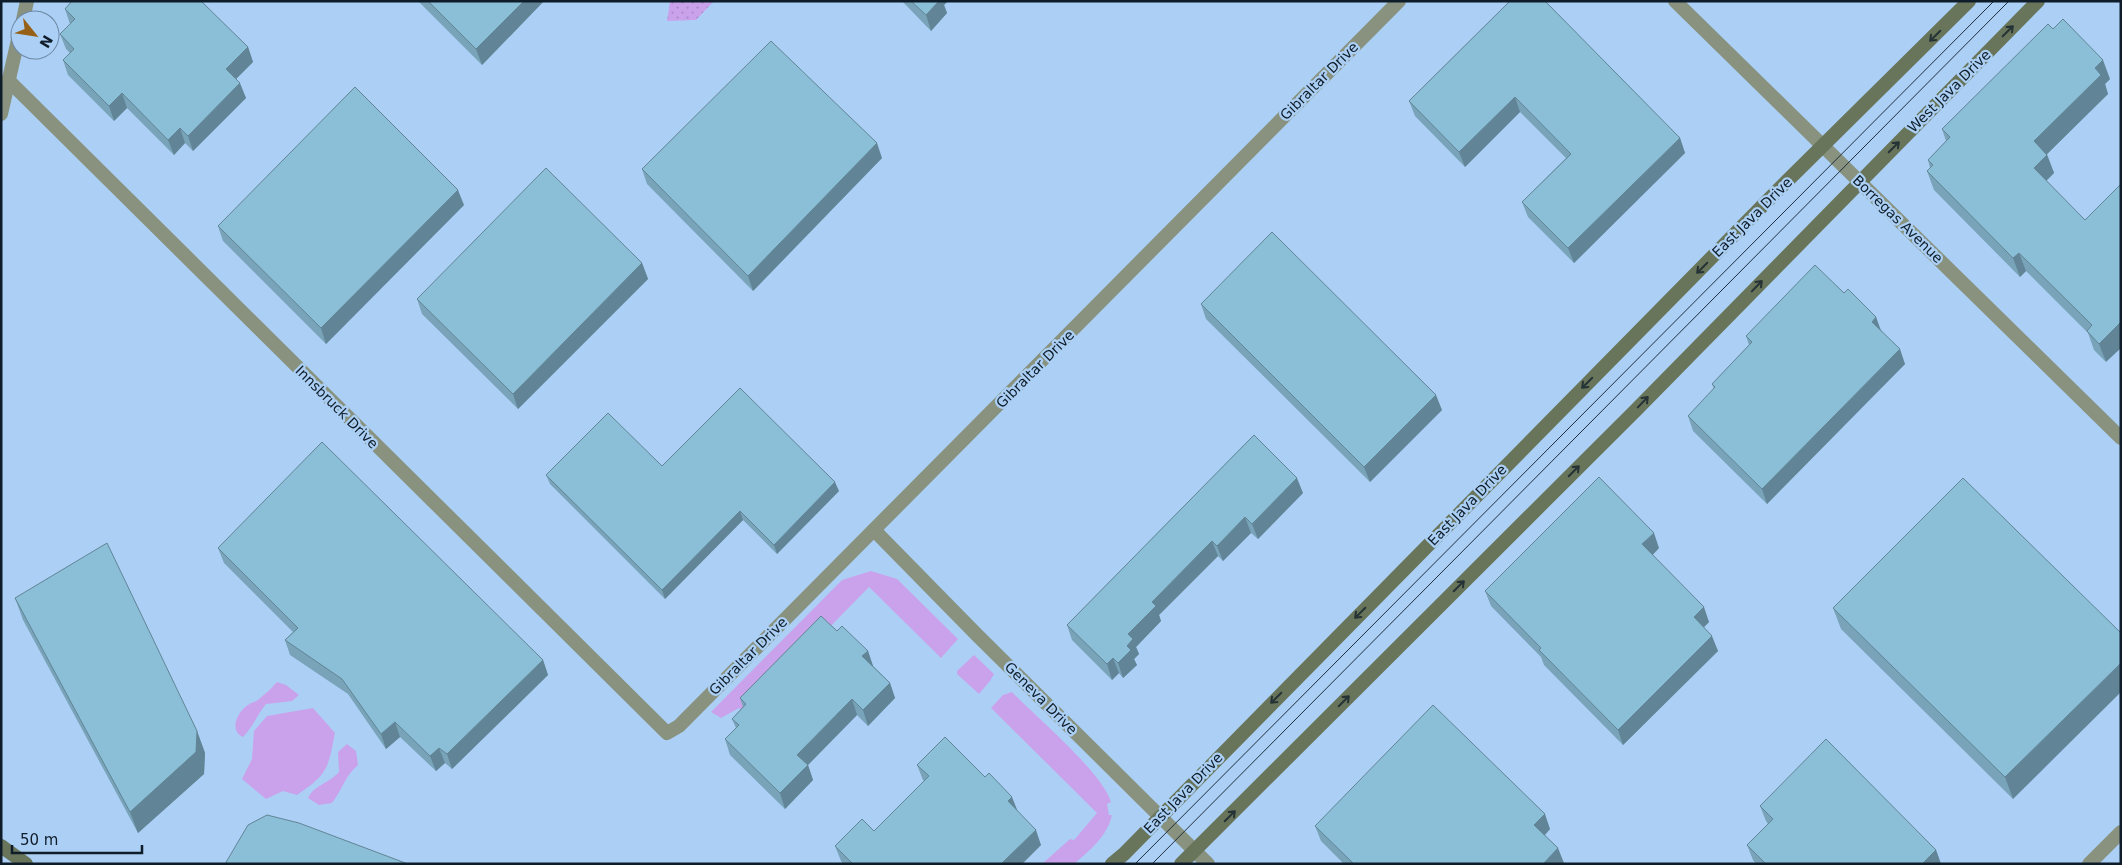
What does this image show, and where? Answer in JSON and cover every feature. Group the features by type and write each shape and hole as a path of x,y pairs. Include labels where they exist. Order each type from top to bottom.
{"main road":[{"path":"1823,146 1969,1"},
{"name":"West Java Drive","path":"1860,181 2038,1"},
{"name":"East Java Drive","path":"1112,864 1823,146"},
{"path":"1181,864 1636,410 1860,181"},
{"path":"1,846 26,864"}],"street":[{"name":"Gibraltar Drive","path":"667,733 679,726 1399,1"},
{"name":"Borregas Avenue","path":"1675,1 2121,438"},
{"path":"1,114 13,60"},
{"name":"Innsbruck Drive","path":"8,80 667,733"},
{"name":"Geneva Drive","path":"874,530 1208,864"},
{"path":"2089,864 2121,832"}],"shaded area":[{"path":"670,1 714,1 696,20 667,21"},
{"path":"871,571 897,579 958,639 941,658 869,587 746,713 739,708 721,718 711,712 842,580"},
{"path":"974,655 994,674 979,694 957,674 957,671"},
{"path":"277,682 286,685 299,695 292,701 266,704 243,737 238,734 235,725 238,716 244,708 258,700"},
{"path":"1012,692 1082,761 1105,790 1111,802 1107,804 1109,815 1112,815 1106,830 1086,854 1074,864 1042,864 1070,839 1074,840 1097,813 991,708 1003,695"},
{"path":"313,708 335,733 325,770 315,782 297,795 283,791 266,799 242,779 252,759 254,731 267,716"},
{"path":"347,744 356,751 358,765 350,774 332,803 319,805 308,798 314,790 339,772 338,752"}],"building":[{"path":"72,1 201,1 248,47 226,69 240,83 188,136 180,128 168,140 122,93 109,106 63,60 74,49 60,34 75,19 65,9"},
{"path":"428,1 524,1 476,49"},
{"path":"911,1 939,1 926,15"},
{"path":"1510,1 1545,1 1680,138 1568,248 1522,202 1571,154 1515,97 1459,152 1409,101"},
{"path":"2063,19 2103,60 2095,68 2101,75 2034,141 2047,155 2034,168 2085,220 2121,184 2121,322 2099,344 2087,331 2092,325 2019,253 2013,258 1927,171 1933,165 1928,160 1950,137 1942,129 2048,24 2053,29"},
{"path":"771,41 877,143 748,276 642,169"},
{"path":"355,87 458,190 321,328 218,226"},
{"path":"546,168 642,263 513,394 417,299"},
{"path":"1272,232 1436,395 1364,467 1201,304"},
{"path":"1815,265 1844,293 1848,289 1876,317 1872,322 1900,349 1762,489 1688,416 1715,387 1712,384 1752,342 1746,336"},
{"path":"740,388 835,482 774,545 740,511 662,590 546,475 608,413 662,466"},
{"path":"1254,435 1297,478 1252,524 1245,517 1217,546 1212,541 1152,602 1156,606 1128,634 1133,639 1127,646 1131,650 1118,663 1113,658 1107,664 1067,625"},
{"path":"322,442 543,660 447,754 439,748 430,756 395,722 381,734 342,679 285,640 298,628 218,548"},
{"path":"1599,477 1654,533 1642,544 1704,607 1694,617 1712,636 1618,730 1539,650 1541,648 1485,591"},
{"path":"1963,478 2121,633 2121,663 2005,777 1833,608"},
{"path":"107,543 197,731 196,752 130,812 15,598"},
{"path":"821,616 837,631 842,626 868,651 862,656 890,683 863,710 852,699 797,755 808,765 780,793 725,739 739,725 732,719 746,704 740,698"},
{"path":"1433,705 1545,814 1534,825 1558,848 1543,864 1354,864 1315,826"},
{"path":"945,737 985,777 989,773 1012,797 1008,801 1036,830 1001,864 853,864 835,846 862,819 874,831 929,776 917,765"},
{"path":"1826,739 1936,850 1922,864 1766,864 1747,845 1773,819 1760,806"},
{"path":"267,815 299,823 408,864 225,864 248,825"}],"tram line":[{"path":"1135,864 1994,1"},
{"path":"1152,864 2009,1"}]}
